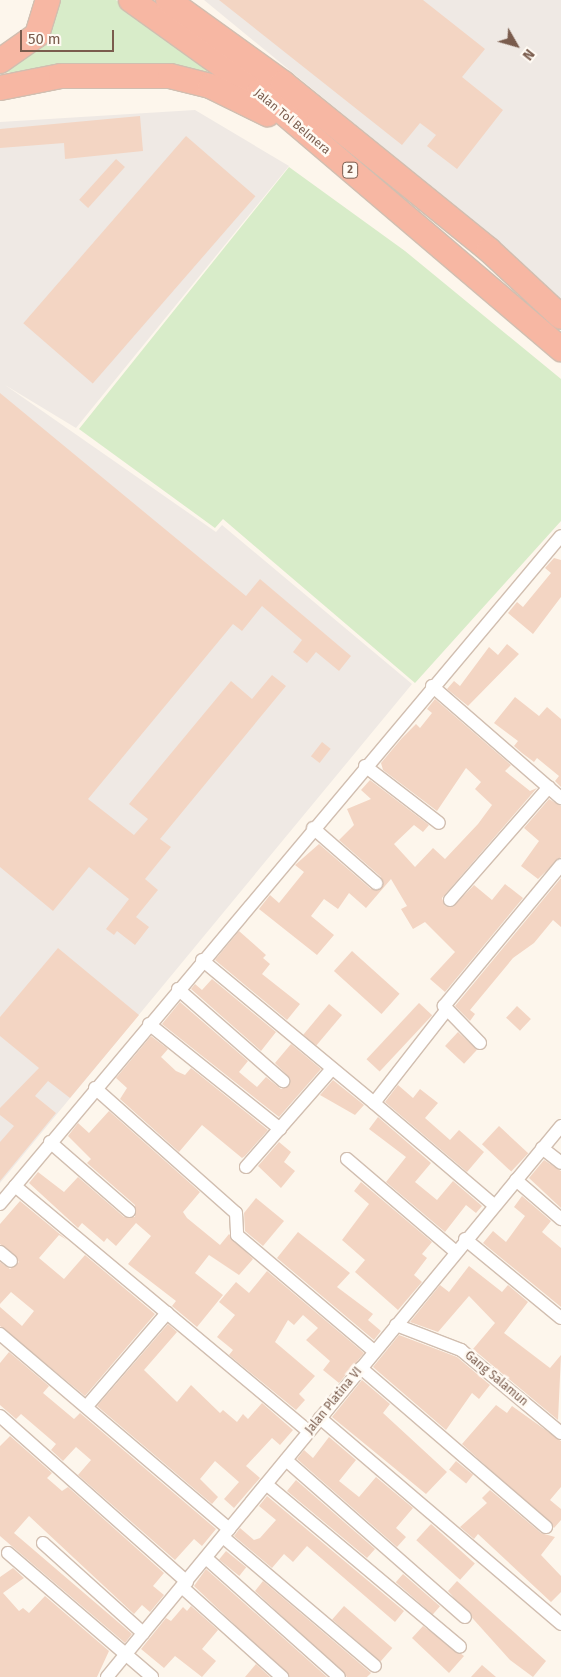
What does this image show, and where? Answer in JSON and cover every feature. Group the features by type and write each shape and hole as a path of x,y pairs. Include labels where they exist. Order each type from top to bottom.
{"highway":[{"path":"0,61 37,35 48,0"},
{"name":"Jalan Tol Belmera","path":"131,0 259,92 338,160 475,271 561,349"},
{"name":"Jalan Tol Belmera","path":"168,0 283,83 489,250 561,317"},
{"path":"195,0 283,83"},
{"path":"0,88 61,76 170,76 210,86 253,104 338,160"}],"street":[{"path":"0,1204 432,686 561,536"},
{"path":"432,686 561,798"},
{"path":"365,766 439,823"},
{"path":"450,900 549,787"},
{"path":"313,828 376,883"},
{"path":"374,1103 445,1012 447,1000 561,865"},
{"path":"202,960 494,1205"},
{"path":"178,989 283,1081"},
{"path":"445,1012 480,1043"},
{"path":"149,1024 280,1128"},
{"path":"246,1167 331,1070"},
{"path":"95,1088 236,1213 237,1235 374,1352"},
{"name":"Jalan Platina VI","path":"106,1677 561,1126"},
{"path":"50,1142 129,1211"},
{"path":"542,1148 561,1163"},
{"path":"347,1159 456,1252"},
{"path":"516,1180 561,1219"},
{"path":"15,1186 309,1432"},
{"path":"466,1239 561,1318"},
{"path":"0,1252 11,1261"},
{"path":"87,1406 166,1313"},
{"name":"Gang Salamun","path":"396,1325 461,1350 561,1433"},
{"path":"0,1334 87,1406 375,1666"},
{"path":"361,1368 546,1527"},
{"path":"0,1416 184,1584 282,1677"},
{"path":"320,1418 561,1624"},
{"path":"286,1460 465,1617"},
{"path":"266,1484 460,1647"},
{"path":"43,1543 143,1633"},
{"path":"8,1553 152,1677"},
{"path":"206,1558 339,1677"}],"shaded area":[{"path":"204,0 561,0 561,301 495,239"},
{"path":"195,110 289,166 76,428 5,385 216,532 222,525 412,684 0,1183 0,122"}],"green space":[{"path":"59,0 116,0 227,83 110,67 0,73 0,68 44,37 56,17"},
{"path":"289,167 405,251 561,379 561,521 415,683 223,519 215,528 79,429"}],"building":[{"path":"219,0 423,0 485,49 462,77 503,110 457,169 427,146 436,135 420,123 402,145"},
{"path":"140,116 143,151 65,159 64,143 0,148 0,129"},
{"path":"186,136 255,196 93,384 23,323"},
{"path":"116,159 125,167 88,208 79,200"},
{"path":"0,393 246,596 260,579 351,656 339,671 316,652 307,663 293,652 302,640 262,606 242,631 233,624 88,799 134,835 148,819 129,804 231,681 252,699 272,675 286,686 160,839 171,847 145,879 158,890 136,917 149,927 135,945 117,931 114,935 106,929 129,899 89,867 53,911 0,867"},
{"path":"554,558 561,560 561,597 533,634 508,613 517,602 523,607 551,573 545,568"},
{"path":"507,644 519,654 468,706 447,689 454,681 460,686 489,647 498,655"},
{"path":"515,697 539,716 547,707 561,719 561,787 555,781 559,776 537,758 534,762 522,753 514,746 518,741 494,723"},
{"path":"435,699 511,765 505,771 530,791 537,788 442,898 445,906 453,907 474,885 492,900 505,884 523,898 445,992 430,979 455,952 425,922 413,929 401,909 407,906 391,879 366,908 349,893 338,909 324,899 311,916 334,935 317,955 259,909 270,895 279,903 304,872 295,865 319,844 371,889 382,888 381,877 339,840 354,825 347,809 371,799 361,790 370,780 429,825 423,832 414,825 394,844 415,867 433,848 445,859 478,824 492,805 475,789 481,782 466,768 437,811 383,770 381,763 402,738 416,724 420,728 432,713 427,709"},
{"path":"322,742 331,749 320,763 311,756"},
{"path":"549,799 561,806 561,857 538,879 521,866 539,841 524,828"},
{"path":"561,878 561,927 553,920 534,943 513,958 470,1010 475,1014 470,1021 455,1006"},
{"path":"239,931 266,955 263,958 270,964 262,974 300,1004 287,1020 215,960"},
{"path":"58,948 139,1015 70,1098 48,1081 35,1096 56,1113 0,1181 0,1142 14,1126 0,1115 0,1108 39,1068 0,1036 0,1017"},
{"path":"352,951 400,994 381,1014 334,971"},
{"path":"212,979 276,1032 261,1051 191,989 195,984 202,990"},
{"path":"180,1002 248,1061 239,1072 257,1087 266,1077 281,1089 289,1086 290,1078 275,1063 291,1044 321,1069 279,1117 162,1024"},
{"path":"419,1003 432,1015 380,1072 366,1059"},
{"path":"329,1004 342,1015 316,1046 303,1035"},
{"path":"517,1006 531,1019 520,1031 506,1018"},
{"path":"458,1032 477,1050 464,1064 445,1046"},
{"path":"151,1036 168,1049 161,1057 176,1071 185,1075 191,1068 268,1130 245,1156 242,1158 202,1125 179,1152 120,1099 127,1088 116,1078"},
{"path":"333,1080 364,1105 355,1115 320,1095"},
{"path":"398,1085 413,1098 420,1089 438,1103 425,1118 450,1140 459,1130 484,1152 467,1172 385,1102"},
{"path":"109,1111 200,1192 183,1212 187,1218 220,1245 229,1234 253,1259 239,1275 209,1255 195,1273 223,1295 197,1327 172,1306 176,1301 128,1264 151,1236 136,1223 116,1246 107,1238 104,1242 82,1223 78,1228 29,1183 38,1172 64,1192 78,1177 124,1217 135,1217 135,1205 87,1163 91,1159 68,1136 78,1123 89,1133"},
{"path":"378,1117 431,1163 415,1182 437,1200 453,1181 482,1206 476,1213 466,1205 445,1232 386,1182 406,1157 369,1129"},
{"path":"499,1126 528,1153 511,1172 482,1144"},
{"path":"279,1142 291,1152 284,1162 295,1171 281,1188 258,1166"},
{"path":"544,1160 561,1171 561,1208 529,1178"},
{"path":"361,1182 432,1242 422,1254 427,1258 414,1275 422,1282 398,1310 355,1272 365,1260 342,1240 369,1204 354,1191"},
{"path":"522,1196 551,1221 542,1232 561,1248 561,1307 483,1243 493,1231 506,1242 525,1216 514,1207"},
{"path":"256,1198 284,1221 263,1246 245,1231 244,1213"},
{"path":"20,1201 67,1240 59,1235 39,1258 64,1279 85,1255 155,1314 85,1396 0,1326 0,1307 22,1326 34,1311 11,1292 0,1304 0,1262 10,1269 19,1262 0,1244 0,1224"},
{"path":"298,1232 350,1273 337,1287 373,1314 368,1320 381,1331 374,1340 277,1258"},
{"path":"469,1266 502,1292 508,1285 528,1302 504,1333 550,1368 561,1355 558,1420 473,1349 495,1323 469,1296 438,1332 410,1322 440,1285 449,1292"},
{"path":"267,1271 364,1353 339,1383 323,1370 330,1361 306,1340 318,1328 303,1315 294,1325 288,1320 275,1342 315,1376 299,1394 305,1400 296,1410 229,1355 233,1350 217,1337 235,1315 219,1302 236,1282 249,1293"},
{"path":"168,1324 177,1332 144,1370 177,1402 191,1385 220,1413 223,1410 237,1422 243,1414 248,1419 262,1403 293,1430 280,1445 272,1438 246,1466 260,1478 234,1508 224,1499 239,1482 215,1461 200,1479 218,1497 212,1504 97,1406"},
{"path":"399,1335 457,1357 490,1385 479,1399 472,1393 446,1430 373,1367"},
{"path":"9,1352 49,1386 43,1393 74,1419 80,1413 216,1529 202,1546 194,1539 175,1560 78,1475 91,1460 76,1447 63,1461 51,1450 56,1444 21,1414 16,1419 0,1405 0,1363"},
{"path":"362,1380 390,1404 383,1413 447,1472 426,1494 332,1417"},
{"path":"496,1405 507,1413 512,1406 561,1441 561,1487 550,1500 561,1509 561,1520 554,1528 462,1444"},
{"path":"10,1436 52,1473 47,1478 62,1491 68,1487 164,1573 153,1586 164,1595 150,1612 142,1605 134,1614 29,1516 14,1533 132,1634 125,1643 0,1536 0,1446"},
{"path":"329,1437 356,1460 339,1481 359,1497 376,1477 413,1508 396,1528 406,1537 397,1547 297,1459 304,1450 313,1458"},
{"path":"456,1461 473,1475 466,1483 449,1470"},
{"path":"296,1480 375,1549 367,1558 287,1491"},
{"path":"490,1490 541,1533 555,1537 541,1555 561,1576 561,1592 551,1602 478,1534 474,1539 460,1527 487,1503 482,1498"},
{"path":"267,1496 404,1611 395,1622 307,1546 293,1562 284,1554 272,1568 234,1536 240,1528 254,1540 260,1538 276,1520 259,1506"},
{"path":"431,1524 475,1563 460,1580 416,1540"},
{"path":"226,1551 246,1567 239,1576 219,1560"},
{"path":"13,1568 24,1578 3,1593 19,1611 23,1608 29,1613 45,1596 109,1651 97,1677 0,1677 0,1577"},
{"path":"206,1569 327,1677 290,1677 194,1586"},
{"path":"403,1574 440,1606 433,1614 396,1582"},
{"path":"263,1581 371,1673 367,1677 347,1677 255,1591"},
{"path":"457,1581 546,1661 533,1677 510,1660 448,1591"},
{"path":"191,1606 218,1630 202,1649 216,1661 202,1677 175,1656 164,1668 141,1649 166,1618 171,1621 183,1607 187,1611"},
{"path":"344,1606 392,1648 380,1662 332,1620"},
{"path":"423,1626 464,1656 449,1673 412,1638"},
{"path":"256,1664 270,1677 245,1677"},
{"path":"482,1665 496,1677 471,1677"}]}
